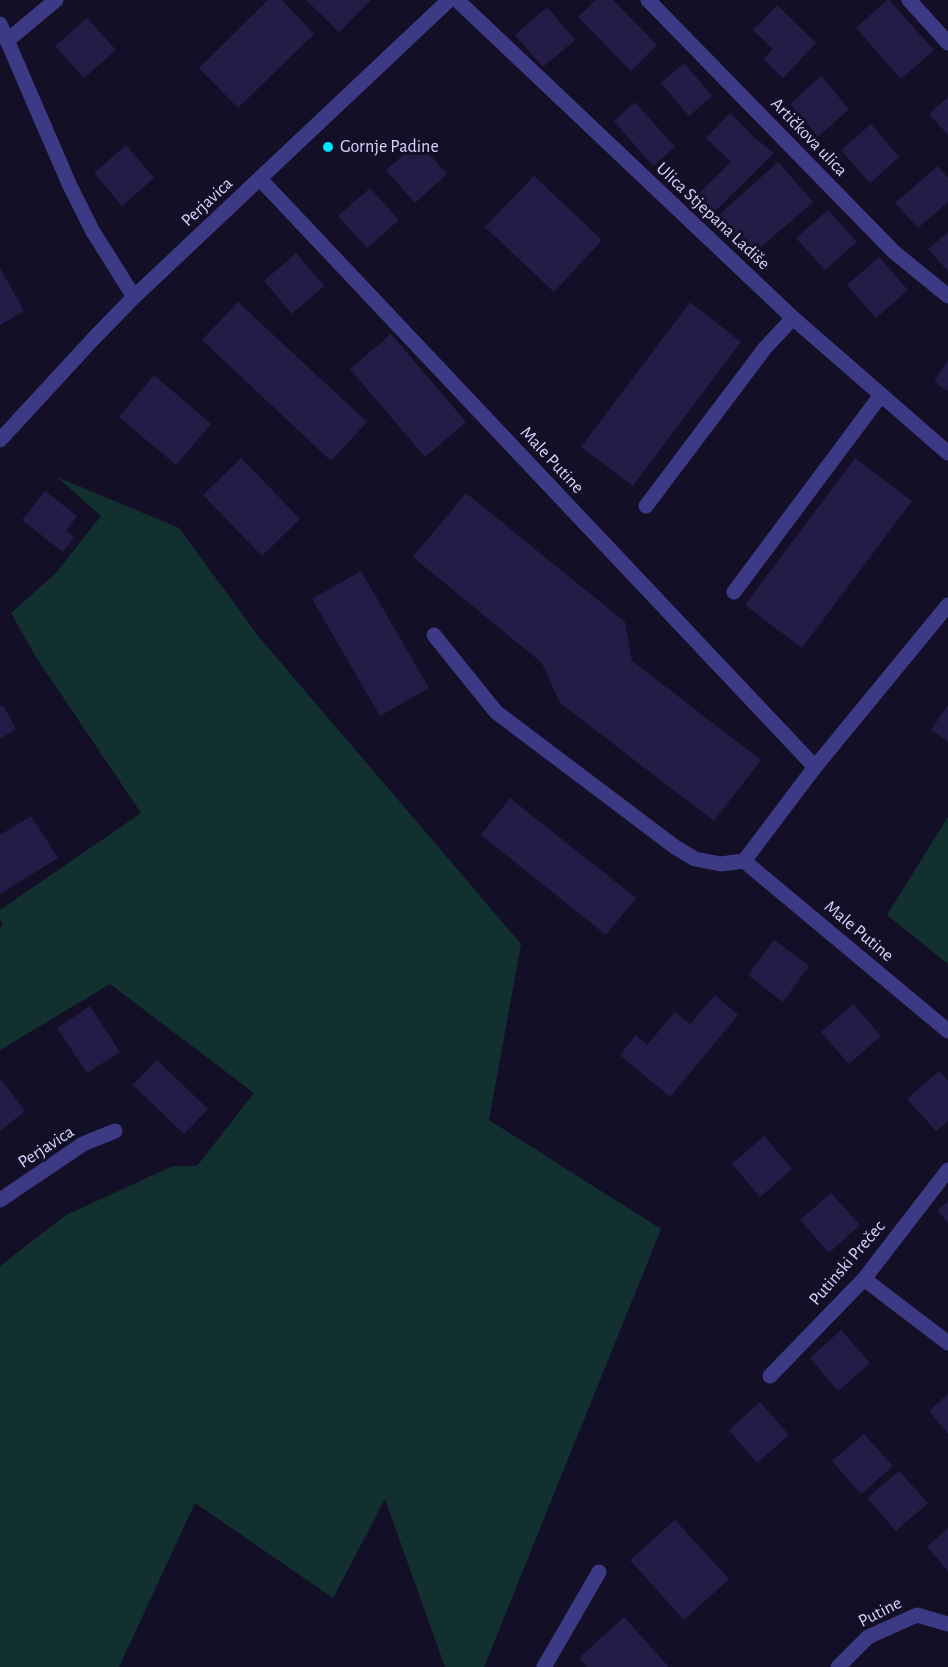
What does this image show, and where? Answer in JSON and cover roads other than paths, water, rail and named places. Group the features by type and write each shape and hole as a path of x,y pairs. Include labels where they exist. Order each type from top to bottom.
{"street":[{"path":"8,40 56,0"},
{"name":"Perjavica","path":"0,440 134,297 449,0"},
{"name":"Ulica Stjepana Ladiše","path":"457,0 793,318 948,453"},
{"name":"Artičkova ulica","path":"648,0 894,252 948,296"},
{"path":"909,0 948,43"},
{"path":"0,24 70,186 92,230 134,297"},
{"name":"Male Putine","path":"260,179 815,767"},
{"path":"646,506 765,348 793,318"},
{"path":"734,592 881,395"},
{"path":"434,635 496,712 675,847 695,859 721,864 744,861 815,767 948,605"},
{"name":"Male Putine","path":"744,861 948,1031"},
{"name":"Perjavica","path":"0,1200 83,1144 115,1131"},
{"name":"Putinski Prečec","path":"770,1376 864,1279 948,1170"},
{"name":"Putinski Prečec","path":"864,1279 948,1342"},
{"path":"544,1667 599,1572"},
{"name":"Putine","path":"838,1667 868,1637 917,1615 948,1624"}],"place":[{"name":"Gornje Padine","path":"328,147"}]}
